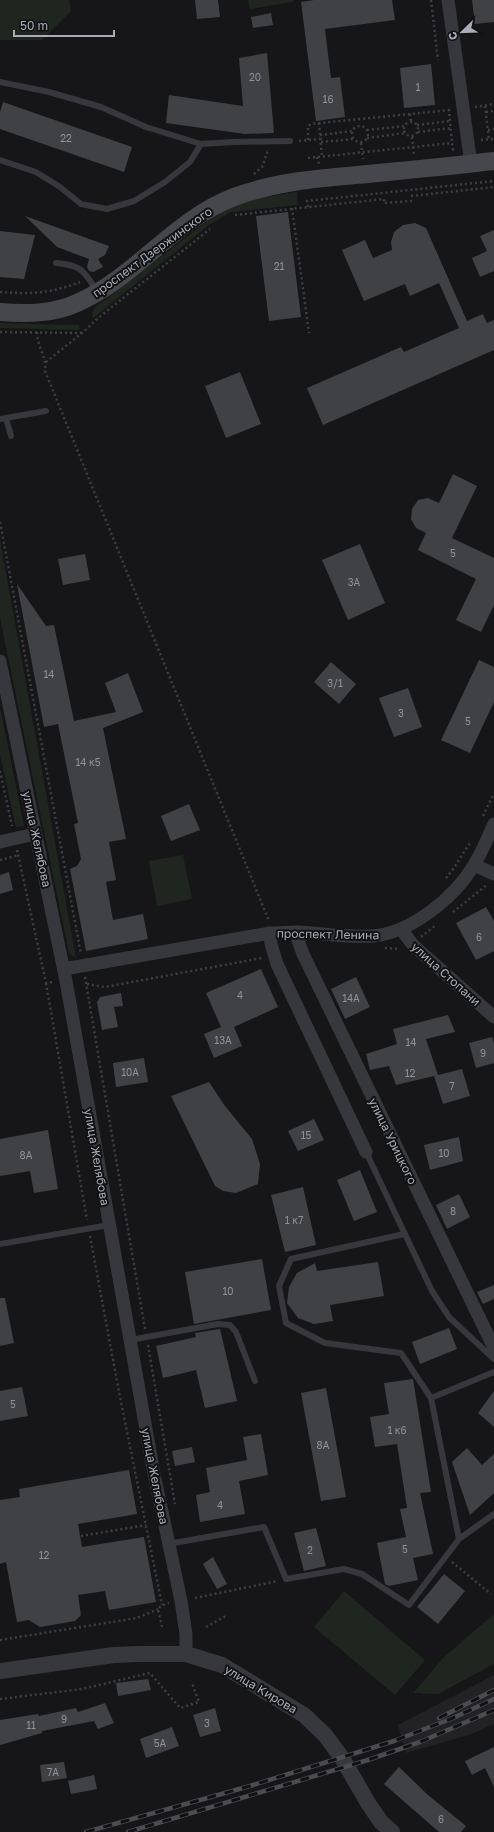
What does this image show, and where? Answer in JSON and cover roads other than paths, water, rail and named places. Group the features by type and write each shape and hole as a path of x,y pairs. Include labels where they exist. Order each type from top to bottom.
{"main road":[{"name":"проспект Дзержинского","path":"0,312 40,312 59,309 77,303 93,285 131,269 186,224 207,210 234,198 264,188 291,182 494,161"}],"street":[{"path":"448,0 470,164"},
{"name":"улица Желябова","path":"0,661 64,969 130,1340 168,1544 181,1601 186,1634 186,1654"},
{"name":"проспект Ленина","path":"64,969 270,933 298,932 352,937 386,935 402,929 436,908 474,865 494,824"},
{"path":"0,842 35,834"},
{"path":"474,865 493,878"},
{"name":"улица Стопани","path":"402,929 413,945 494,1018"},
{"name":"улица Урицкого","path":"298,932 298,940 303,954 494,1348"},
{"path":"270,933 271,944 277,964 366,1152"},
{"name":"улица Кирова","path":"0,1672 114,1655 140,1654 186,1654 222,1665 304,1715 325,1735 342,1758 368,1803 381,1822 392,1832"}],"lane":[{"path":"0,82 49,92 101,107 146,128 201,144 290,141"},
{"path":"0,160 36,172 60,187 81,204 107,209 134,201 165,182 190,162 201,144"},
{"path":"56,263 73,265 82,270 93,285"},
{"path":"11,436 3,419 46,411"},
{"path":"366,1152 432,1291 449,1317 494,1359"},
{"path":"0,1244 109,1225"},
{"path":"404,1234 291,1259 279,1286 286,1323 325,1343 401,1353 431,1398 459,1539"},
{"path":"130,1340 218,1324 230,1325 236,1332 255,1381"},
{"path":"431,1398 494,1372"},
{"path":"168,1544 264,1527 286,1579 344,1570 362,1574 409,1605 459,1539 494,1514"}],"railway":[{"path":"439,1718 494,1690"},
{"path":"86,1832 250,1786 394,1741 453,1718 494,1699"},
{"path":"128,1832 368,1760 420,1742 494,1710"}]}
